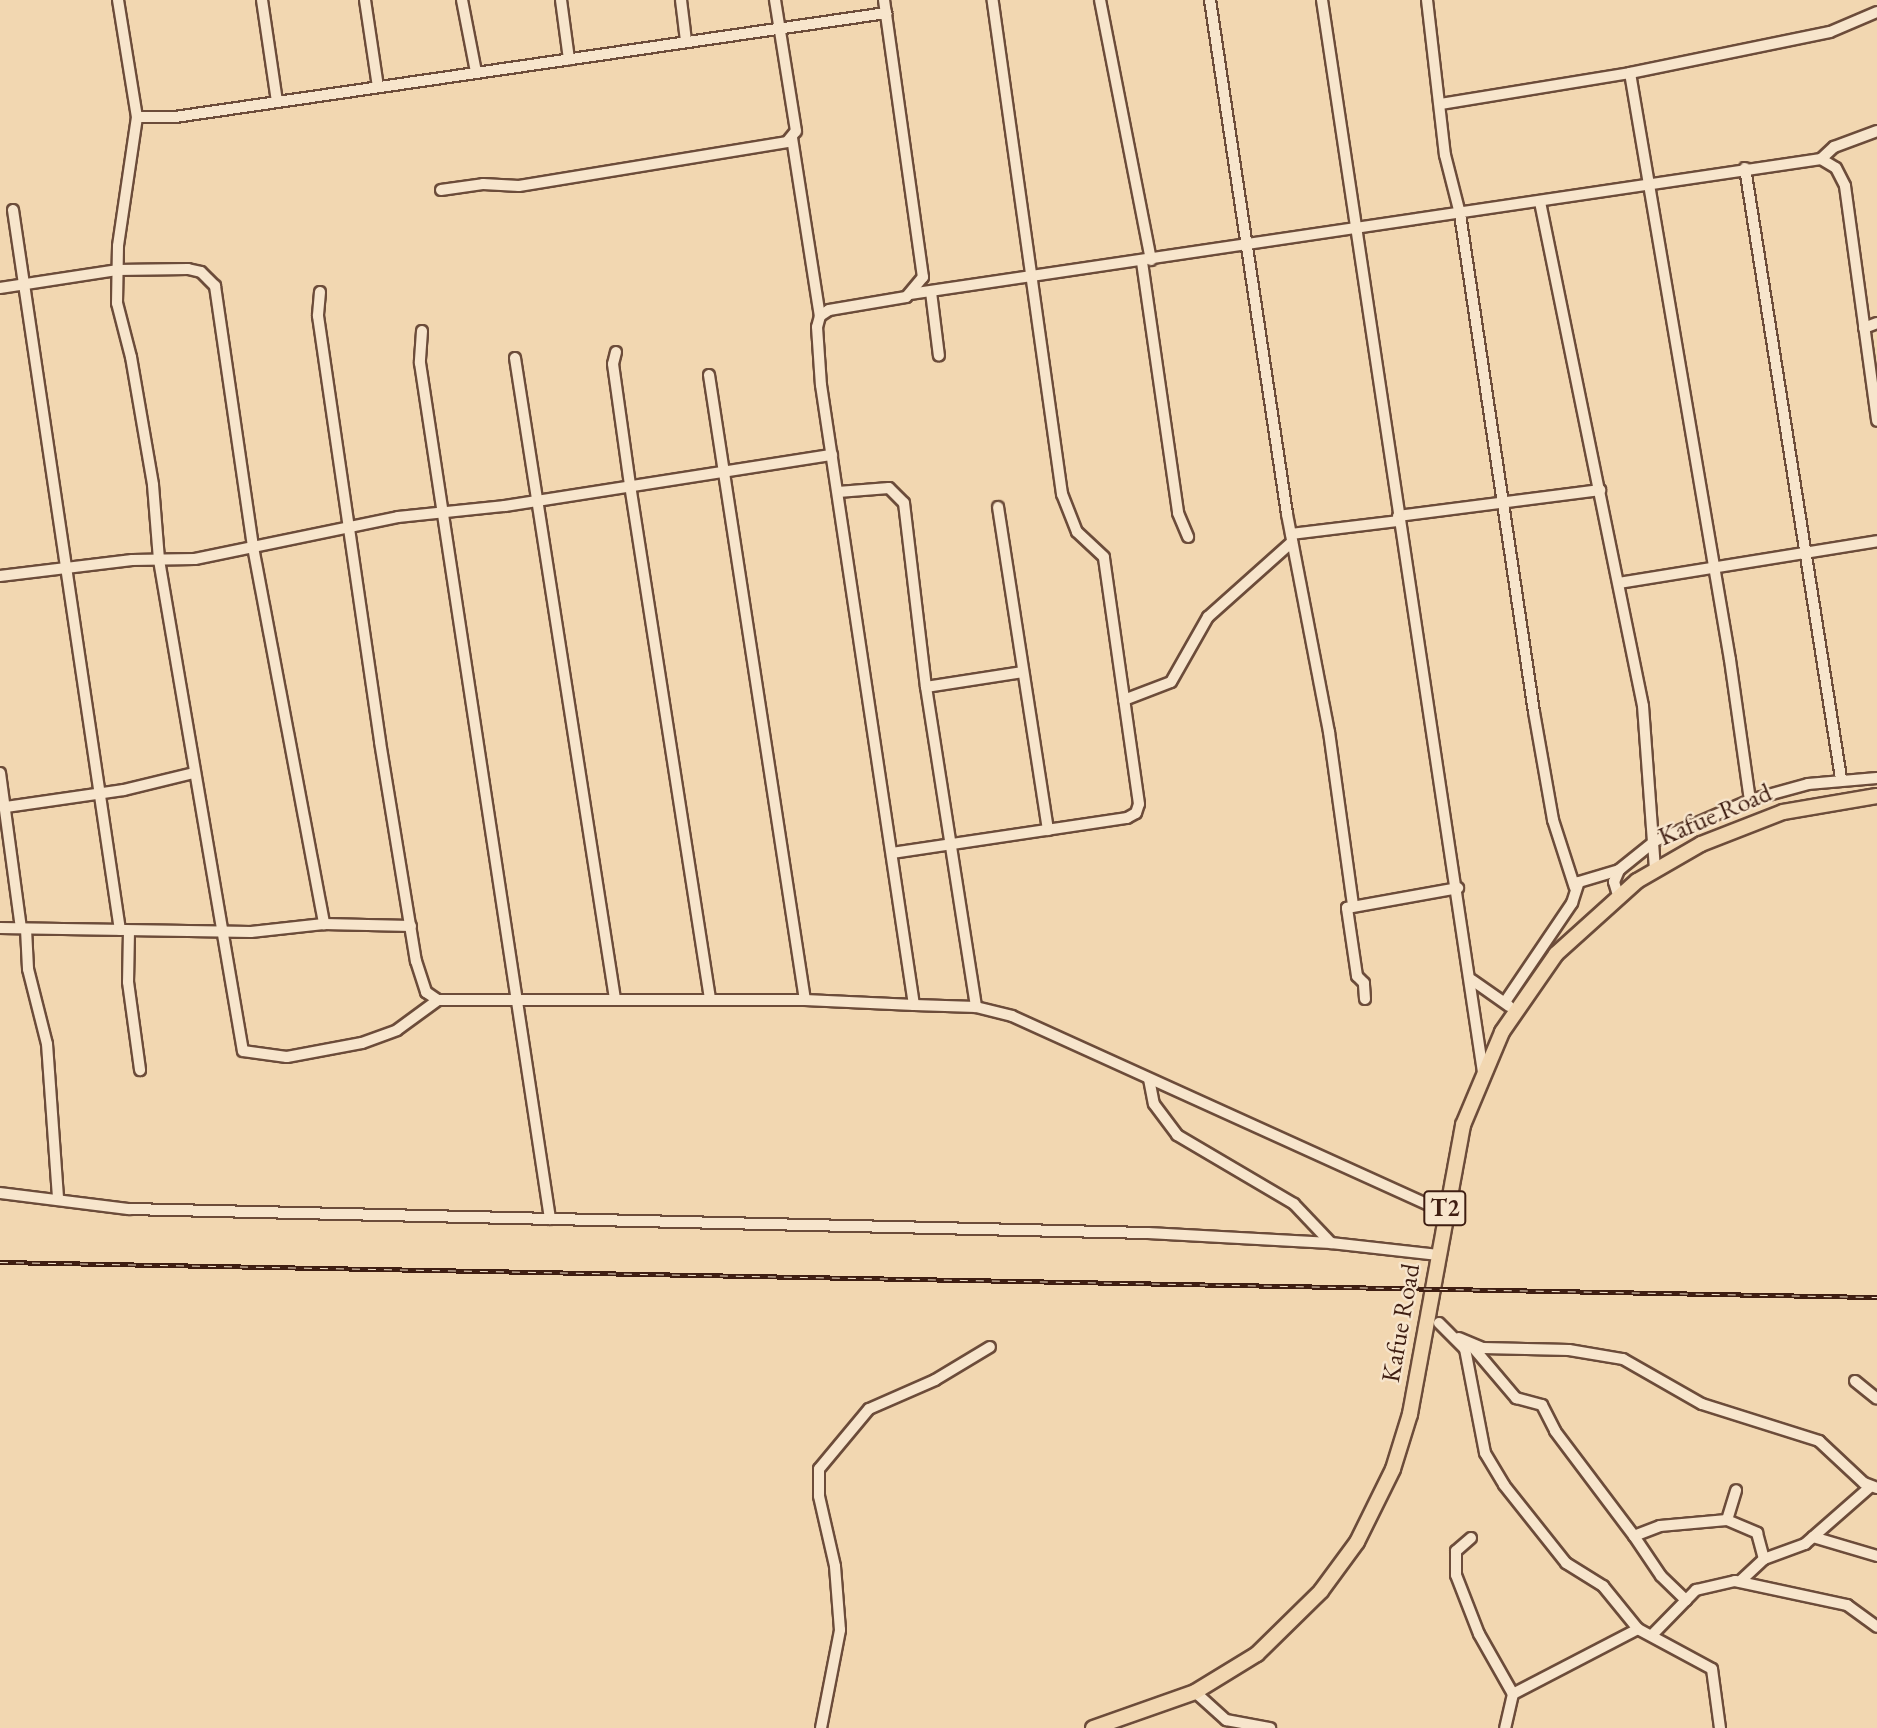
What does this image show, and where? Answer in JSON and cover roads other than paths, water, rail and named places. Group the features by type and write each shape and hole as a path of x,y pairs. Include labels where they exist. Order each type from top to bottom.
{"highway":[{"name":"Kafue Road","path":"1093,1728 1195,1692 1270,1643 1321,1591 1357,1542 1385,1487 1404,1436 1434,1318 1444,1212 1463,1125 1510,1007 1556,954 1618,895 1654,868 1762,817 1877,796"}],"street":[{"path":"118,0 137,117 136,144 117,270 118,314 131,356 153,485 159,560 210,874 224,929 244,1055 287,1056 362,1043 397,1030 438,1000 804,1000 976,1007 1019,1019 1444,1212"},
{"path":"262,0 277,102"},
{"path":"365,0 378,87"},
{"path":"462,0 476,72"},
{"path":"561,0 569,59"},
{"path":"681,0 686,41"},
{"path":"442,190 544,182 782,143 792,138 796,131 775,0"},
{"path":"884,0 923,277 910,294"},
{"path":"892,853 951,846 1136,813 1124,700 1104,557 1077,532 1062,494 1049,378 1031,279 993,0"},
{"path":"1100,0 1146,261 1178,513 1188,537"},
{"path":"1210,0 1292,538 1329,733 1353,905 1346,915 1366,999"},
{"path":"1322,0 1398,518 1472,980 1483,1073"},
{"path":"1427,0 1445,155 1460,214 1501,503 1553,820 1575,888"},
{"path":"1441,104 1630,73 1830,32 1877,12"},
{"path":"137,117 175,117 886,13"},
{"path":"1630,73 1715,568 1749,800"},
{"path":"820,316 829,310 910,294 1031,279 1540,202 1745,168 1821,159 1834,147 1877,131"},
{"path":"792,138 820,316 818,351 821,385 914,1005"},
{"path":"1821,159 1836,168 1845,186 1877,421"},
{"path":"1745,168 1841,778"},
{"path":"1540,202 1619,583 1648,743 1655,841 1654,868"},
{"path":"13,210 67,568 97,792 124,931 140,1070"},
{"path":"0,288 117,270 195,270 215,286 253,547 324,924"},
{"path":"320,292 318,316 348,529 411,926 421,982 438,1000"},
{"path":"931,292 939,356"},
{"path":"1864,328 1877,323"},
{"path":"422,331 420,363 550,1219"},
{"path":"616,352 613,364 630,485 710,999"},
{"path":"515,358 615,999"},
{"path":"709,375 804,1000"},
{"path":"0,576 159,560 253,547 398,517 537,500 832,455"},
{"path":"838,492 889,488 904,503 926,687 976,1007"},
{"path":"1124,700 1171,682 1208,617 1292,538 1398,518 1600,490"},
{"path":"998,508 1048,830"},
{"path":"1619,583 1804,556 1877,541"},
{"path":"926,687 1023,672"},
{"path":"6,807 194,773"},
{"path":"0,774 28,968 47,1044 58,1199"},
{"path":"1472,980 1510,1007 1572,903 1579,882 1619,870 1655,841 1749,800 1841,778 1877,778"},
{"path":"1618,895 1614,882 1619,870"},
{"path":"1353,905 1458,888"},
{"path":"0,928 124,931 224,929 251,932 324,924 411,926"},
{"path":"1149,1079 1154,1104 1177,1135 1294,1204 1331,1242"},
{"path":"0,1193 129,1209 1148,1233 1331,1242 1438,1255"},
{"path":"1434,1318 1471,1345 1516,1398 1542,1405 1555,1431 1661,1576 1686,1600"},
{"path":"1434,1318 1465,1349 1491,1466 1566,1563 1603,1586 1638,1629 1653,1634 1712,1669 1720,1728"},
{"path":"1471,1345 1569,1350 1623,1359 1702,1404 1819,1441 1873,1488 1796,1549 1764,1559 1740,1581"},
{"path":"821,1728 840,1630 835,1566 819,1496 819,1469 869,1409 935,1380 990,1347"},
{"path":"1856,1381 1877,1399"},
{"path":"1727,1520 1736,1490"},
{"path":"1634,1536 1660,1527 1727,1520 1757,1533 1764,1559"},
{"path":"1813,1537 1877,1556"},
{"path":"1471,1538 1456,1551 1456,1576 1479,1634 1513,1694 1505,1728"},
{"path":"1653,1634 1686,1600 1708,1585 1740,1581 1847,1605 1877,1627"},
{"path":"1513,1694 1638,1629"},
{"path":"1195,1692 1226,1720 1270,1728"}],"railway":[{"path":"0,1262 1877,1297"}]}
